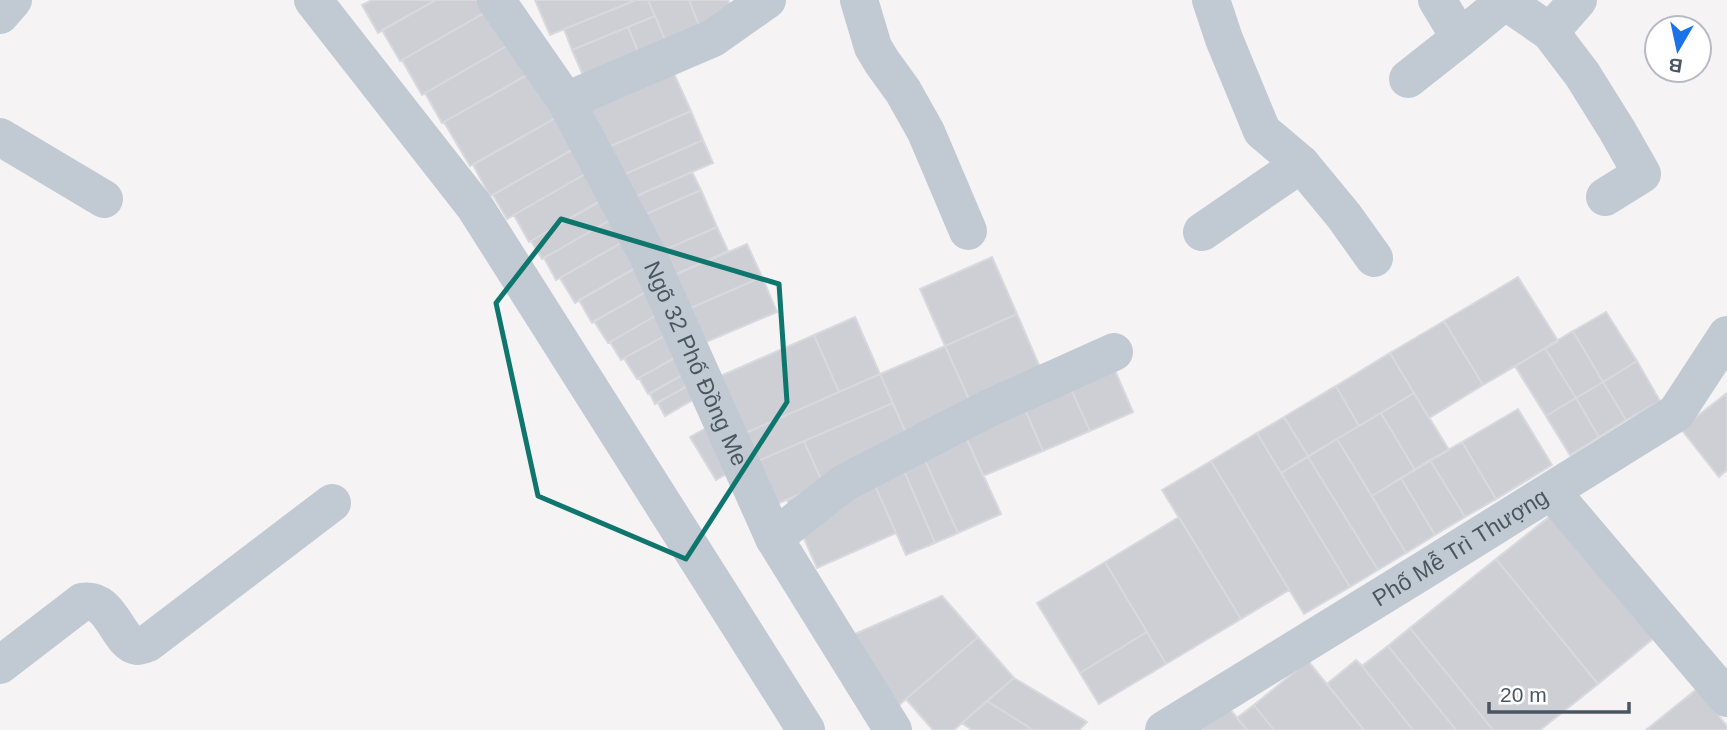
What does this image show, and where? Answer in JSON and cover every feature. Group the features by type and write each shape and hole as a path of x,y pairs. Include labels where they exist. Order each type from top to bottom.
{"street":[{"path":"0,15 13,0"},
{"path":"313,0 475,207 806,730"},
{"name":"Ngõ 32 Phố Đồng Me","path":"496,0 566,101 648,256 774,538 894,730"},
{"path":"566,101 713,38 767,0"},
{"path":"859,0 873,47 903,91 926,132 968,231"},
{"path":"1211,0 1262,131 1301,164 1374,258"},
{"path":"1437,0 1460,38"},
{"path":"1550,32 1578,0"},
{"path":"1408,79 1505,1 1550,32 1581,74 1642,174 1605,197"},
{"path":"0,137 104,199"},
{"path":"1202,232 1301,164"},
{"name":"Phố Mễ Trì Thượng","path":"1164,730 1676,412 1726,339"},
{"path":"774,538 844,483 987,409 1114,352"},
{"path":"1551,491 1727,698"},
{"path":"0,665 82,602 91,600 102,606 131,643 139,646 148,643 332,503"}],"highlighted area":[{"path":"561,219 779,284 787,402 686,559 538,496 496,303"}],"building":[{"path":"372,0 436,0 378,33 362,5"},
{"path":"436,0 485,0 491,9 400,61 382,30"},
{"path":"535,0 636,0 550,35"},
{"path":"636,0 648,0 655,16 572,50 564,29"},
{"path":"648,0 689,0 704,38 670,51"},
{"path":"689,0 728,0 735,18 702,33"},
{"path":"497,6 517,40 422,95 402,60"},
{"path":"655,16 670,51 644,66 628,27"},
{"path":"628,27 644,66 589,89 572,50"},
{"path":"517,40 538,69 442,123 425,93"},
{"path":"670,65 691,111 604,149 584,102"},
{"path":"541,67 566,112 470,166 444,122"},
{"path":"691,111 703,140 616,178 604,149"},
{"path":"566,112 585,143 490,196 473,165"},
{"path":"703,140 713,163 627,200 616,178"},
{"path":"585,142 599,166 507,219 493,195"},
{"path":"599,166 615,193 529,242 514,215"},
{"path":"692,172 701,190 635,219 627,200"},
{"path":"701,190 717,227 651,256 635,219"},
{"path":"613,193 624,212 542,259 531,241"},
{"path":"623,213 635,235 556,280 544,258"},
{"path":"717,227 728,251 663,280 651,256"},
{"path":"635,235 650,260 575,303 560,278"},
{"path":"747,244 762,277 677,314 663,280"},
{"path":"992,257 1017,314 945,346 920,289"},
{"path":"647,261 660,284 592,323 579,300"},
{"path":"762,277 777,312 692,348 677,314"},
{"path":"1518,277 1558,341 1483,385 1444,321"},
{"path":"658,285 671,307 608,343 594,321"},
{"path":"669,308 680,327 621,360 610,342"},
{"path":"1606,312 1637,361 1603,382 1573,331"},
{"path":"1017,314 1048,386 977,417 945,346"},
{"path":"855,317 880,374 839,392 814,335"},
{"path":"1444,321 1483,385 1429,418 1390,353"},
{"path":"677,329 689,350 637,379 624,358"},
{"path":"1573,331 1603,382 1576,398 1545,348"},
{"path":"814,335 839,392 732,439 707,382"},
{"path":"945,346 977,417 911,445 880,374"},
{"path":"1545,348 1576,398 1546,416 1515,366"},
{"path":"687,350 697,367 648,394 639,378"},
{"path":"1390,353 1414,393 1359,426 1336,386"},
{"path":"1110,359 1133,412 1090,431 1066,378"},
{"path":"1637,361 1660,401 1626,420 1603,382"},
{"path":"696,367 702,378 655,404 650,394"},
{"path":"880,374 893,403 751,464 739,436"},
{"path":"700,378 708,391 665,416 658,403"},
{"path":"1066,378 1090,431 1043,451 1020,398"},
{"path":"1603,382 1626,420 1599,437 1576,398"},
{"path":"1336,386 1359,426 1308,456 1284,417"},
{"path":"1414,393 1449,450 1415,470 1381,413"},
{"path":"1727,393 1727,470 1719,477 1681,429"},
{"path":"1020,398 1043,451 983,476 960,424"},
{"path":"1576,398 1599,437 1570,455 1546,416"},
{"path":"893,403 911,445 823,484 804,441"},
{"path":"1518,409 1552,465 1496,499 1462,442"},
{"path":"1381,413 1415,470 1372,496 1337,439"},
{"path":"1284,417 1308,456 1281,473 1257,433"},
{"path":"717,422 742,465 716,480 690,437"},
{"path":"960,424 1001,514 958,533 917,443"},
{"path":"1257,433 1350,587 1304,614 1211,461"},
{"path":"1337,439 1406,553 1378,570 1308,457"},
{"path":"804,441 823,484 770,507 751,464"},
{"path":"1462,442 1496,499 1465,517 1430,460"},
{"path":"917,443 958,533 935,543 896,452"},
{"path":"896,452 935,543 906,555 866,465"},
{"path":"1308,457 1378,570 1350,587 1281,473"},
{"path":"1430,460 1465,517 1435,535 1401,478"},
{"path":"1211,461 1289,590 1241,619 1162,490"},
{"path":"866,465 896,533 817,568 787,500"},
{"path":"1401,478 1435,535 1406,553 1372,496"},
{"path":"1554,513 1655,637 1598,684 1496,559"},
{"path":"1179,517 1241,619 1166,664 1105,562"},
{"path":"1496,559 1598,684 1540,730 1493,730 1410,628"},
{"path":"1105,562 1147,632 1080,673 1037,603"},
{"path":"942,596 978,637 899,705 848,637"},
{"path":"1410,628 1493,730 1456,730 1388,646"},
{"path":"1147,632 1166,664 1099,704 1080,673"},
{"path":"978,637 1014,678 954,730 933,730 906,699"},
{"path":"1388,646 1456,730 1413,730 1362,666"},
{"path":"1356,660 1413,730 1364,730 1327,684"},
{"path":"1308,661 1364,730 1274,730 1254,705"},
{"path":"1014,678 1087,722 1079,730 1033,730 987,701"},
{"path":"1697,689 1727,726 1727,730 1646,730"},
{"path":"987,701 1033,730 972,730 962,723"},
{"path":"1225,703 1247,730 1191,730"},
{"path":"1254,705 1274,730 1247,730 1237,718"}]}
